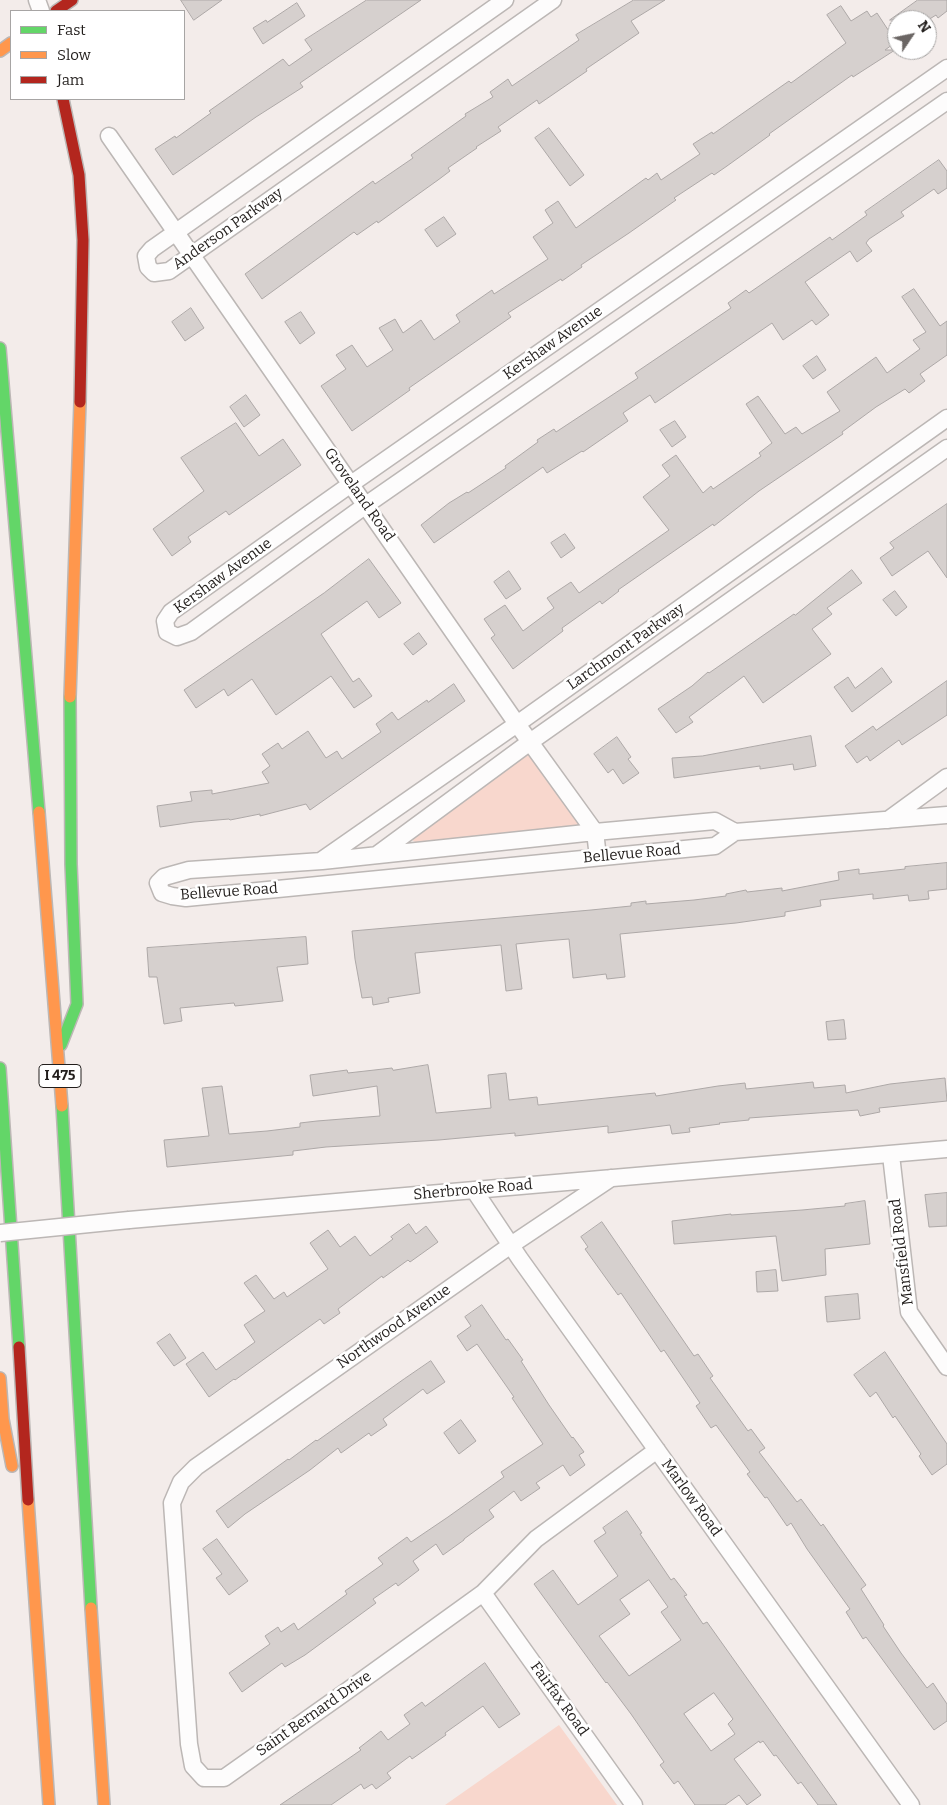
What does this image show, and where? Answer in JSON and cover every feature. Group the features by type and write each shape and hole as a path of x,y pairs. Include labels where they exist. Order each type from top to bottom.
{"main road":[{"path":"57,10 72,0"},
{"path":"59,1051 77,1004 71,864 70,676 79,472 83,240 79,175 63,100"},
{"name":"I 475","path":"0,348 59,1051 95,1684 104,1805"},
{"path":"0,1068 21,1370 31,1559 49,1805"},
{"path":"0,1378 3,1419 31,1559"}],"street":[{"name":"Anderson Parkway","path":"505,0 152,249 146,256 148,268 154,273 169,271 553,0"},
{"name":"Kershaw Avenue","path":"947,68 171,612 165,620 167,632 177,637 191,632 366,505 947,101"},
{"name":"Groveland Road","path":"110,136 517,724 595,832 598,857"},
{"name":"Larchmont Parkway","path":"322,861 947,418"},
{"name":"Larchmont Parkway","path":"377,855 530,742 947,448"},
{"path":"888,820 947,777"},
{"name":"Bellevue Road","path":"735,832 715,821 322,861 188,870 164,878 158,883 162,892 186,898 715,846 735,832 947,815"},
{"path":"377,855 380,878"},
{"path":"322,861 324,884"},
{"name":"Sherbrooke Road","path":"0,1233 129,1220 947,1149"},
{"name":"Mansfield Road","path":"891,1155 908,1312 947,1367"},
{"name":"Northwood Avenue","path":"181,1482 196,1467 511,1245 611,1178"},
{"name":"Marlow Road","path":"474,1190 511,1245 911,1805"},
{"name":"Saint Bernard Drive","path":"181,1482 172,1503 189,1744 193,1766 204,1778 224,1778 347,1692 483,1593 536,1539 657,1450"},
{"name":"Fairfax Road","path":"483,1593 634,1805"}],"shaded area":[{"path":"529,748 588,828 420,844 413,841 414,835"},
{"path":"559,1725 617,1805 445,1805"}],"building":[{"path":"181,0 222,0 194,20"},
{"path":"367,0 421,0 300,83 303,87 256,117 173,175 155,149 175,136 176,138 211,113 209,111 283,59 289,66 312,50 305,40"},
{"path":"634,0 665,0 631,21 639,33 539,104 537,100 498,127 501,131 476,147 448,168 450,171 378,223 377,221 357,235 354,232 262,299 245,274 373,181 375,184 413,158 411,155 466,116 465,114 493,97 490,92 508,79 512,86 579,40 576,35"},
{"path":"918,0 947,0 947,11 938,18 937,10 904,10"},
{"path":"297,3 305,16 263,44 253,28 266,20 267,22"},
{"path":"841,6 851,21 867,11 871,17 877,13 887,28 887,49 885,50 887,50 887,55 853,77 852,75 714,175 712,173 674,198 676,200 581,265 582,267 562,281 561,279 508,313 511,317 409,388 410,390 352,431 321,386 346,369 336,355 352,345 367,367 393,350 379,328 395,319 403,333 421,320 434,340 460,322 456,315 492,290 494,294 548,259 533,237 553,223 545,210 558,201 576,228 646,178 648,180 657,173 661,180 700,154 693,144 712,132 713,134 789,81 791,83 846,43 827,15"},
{"path":"549,128 584,175 570,186 535,138"},
{"path":"939,160 947,171 947,188 938,194 934,189 901,212 904,216 869,239 866,243 872,251 857,262 850,251 805,282 829,315 816,325 812,320 783,340 772,323 655,403 650,395 623,413 628,421 583,452 547,473 543,467 434,543 421,525 449,503 506,468 505,466 538,442 537,440 554,429 556,432 638,378 635,373 731,308 728,303 746,290 749,293 830,237 832,240 867,215 865,212"},
{"path":"444,217 456,234 437,247 425,230"},
{"path":"914,289 940,326 947,321 947,355 920,374 925,381 909,393 905,389 876,407 842,432 843,434 759,491 714,526 713,524 618,590 602,604 600,601 562,628 563,631 513,669 491,638 495,635 484,619 505,605 523,631 554,608 547,598 571,582 579,593 669,530 643,497 670,476 662,465 676,455 703,493 711,486 713,489 761,456 759,453 772,443 746,404 758,396 785,434 796,427 802,434 840,411 827,392 876,357 887,373 920,349 913,340 926,332 902,297"},
{"path":"191,308 204,328 185,341 172,322"},
{"path":"301,312 315,333 300,344 285,322"},
{"path":"817,356 826,370 813,379 803,366"},
{"path":"246,395 260,415 244,427 230,407"},
{"path":"675,421 686,437 672,447 660,430"},
{"path":"236,423 259,456 283,439 301,465 229,515 226,511 188,537 191,542 172,556 153,529 204,491 181,458"},
{"path":"947,504 947,578 928,551 892,576 880,558 894,548 890,543"},
{"path":"565,534 575,548 561,558 551,543"},
{"path":"369,559 401,603 379,618 367,601 321,634 353,682 359,678 372,696 354,708 331,676 276,715 252,679 228,696 224,689 196,708 184,690 324,593"},
{"path":"852,570 862,583 827,608 832,614 812,629 831,654 763,703 744,676 689,717 693,722 676,733 658,709 692,686 708,672 795,615"},
{"path":"509,571 521,589 506,599 494,582"},
{"path":"895,591 907,607 896,616 883,600"},
{"path":"419,633 427,644 413,655 404,644"},
{"path":"882,668 892,682 852,712 834,687 848,677 855,688"},
{"path":"947,681 947,715 902,745 899,740 870,761 867,756 857,763 845,746 873,726 876,730"},
{"path":"454,684 465,701 310,810 306,804 260,816 260,814 230,820 194,822 160,827 157,806 192,801 190,792 212,790 212,794 269,783 262,772 270,766 262,754 278,743 282,749 308,731 326,758 337,751 342,759 381,732 376,724 392,712 398,720"},
{"path":"811,736 816,766 794,770 793,764 760,769 760,766 674,778 672,758 702,756"},
{"path":"617,737 631,757 628,759 639,773 623,784 613,769 608,773 594,754"},
{"path":"947,863 947,889 928,891 929,899 909,901 908,895 873,899 873,894 820,900 821,906 785,912 785,916 736,923 620,934 625,977 607,979 606,974 573,978 569,939 516,944 522,989 506,991 501,945 415,953 420,993 388,998 389,1002 373,1005 372,997 362,998 352,931 631,906 631,903 646,901 646,904 694,900 726,896 726,894 746,890 747,892 782,888 782,891 839,880 838,872 859,869 859,874"},
{"path":"306,937 308,964 277,967 283,1001 235,1006 234,1003 180,1008 182,1021 164,1024 157,977 149,977 147,948"},
{"path":"844,1020 846,1039 828,1040 826,1022"},
{"path":"428,1065 436,1113 491,1108 488,1075 506,1073 509,1100 537,1097 538,1105 655,1093 656,1096 745,1083 746,1089 813,1082 814,1088 845,1085 846,1093 890,1084 945,1078 947,1101 879,1108 880,1112 860,1116 858,1110 749,1118 749,1120 689,1128 690,1132 672,1134 670,1125 608,1133 608,1126 515,1136 515,1133 326,1147 293,1151 293,1155 167,1167 164,1140 209,1136 202,1088 222,1086 229,1134 267,1131 300,1127 300,1123 380,1116 377,1086 313,1096 310,1075 347,1070 348,1073 392,1068 393,1070"},
{"path":"947,1193 947,1226 929,1227 925,1195"},
{"path":"865,1201 870,1244 825,1249 826,1275 782,1281 776,1236 674,1244 672,1221 731,1214 845,1206 845,1204"},
{"path":"602,1222 694,1356 698,1354 713,1376 710,1378 748,1431 751,1429 765,1448 759,1452 797,1502 801,1499 821,1526 823,1524 866,1585 861,1589 901,1653 927,1688 933,1683 947,1704 947,1721 934,1730 866,1637 863,1639 846,1612 850,1609 807,1549 791,1523 787,1526 767,1497 765,1498 747,1474 750,1472 716,1425 711,1428 696,1406 700,1403 664,1350 661,1352 621,1293 618,1295 585,1249 588,1247 581,1237"},
{"path":"409,1224 416,1234 426,1226 438,1242 410,1262 408,1260 383,1278 382,1276 338,1309 340,1313 324,1324 320,1319 209,1397 186,1364 203,1352 216,1370 255,1342 244,1325 265,1311 244,1283 256,1275 274,1299 284,1292 287,1297 328,1269 310,1243 328,1230 340,1247 355,1236 370,1256"},
{"path":"776,1270 778,1291 757,1292 756,1272"},
{"path":"858,1294 860,1319 827,1322 825,1297"},
{"path":"482,1305 506,1340 508,1339 523,1360 521,1361 549,1405 584,1452 579,1455 585,1465 570,1476 563,1465 536,1483 540,1488 521,1501 514,1491 489,1510 494,1517 464,1540 443,1555 436,1544 413,1561 419,1570 398,1586 396,1583 373,1599 376,1603 305,1655 285,1667 282,1663 242,1692 229,1673 270,1644 265,1636 278,1627 281,1632 294,1623 298,1630 347,1594 345,1591 383,1564 378,1558 407,1537 411,1542 448,1517 504,1477 501,1472 543,1444 512,1398 514,1397 477,1344 467,1351 457,1336 471,1326 465,1317"},
{"path":"170,1334 186,1358 174,1366 157,1343"},
{"path":"885,1352 947,1444 947,1464 932,1475 919,1456 921,1454 895,1416 893,1418 876,1392 870,1397 854,1375"},
{"path":"431,1361 445,1382 427,1394 423,1389 383,1419 387,1425 371,1436 369,1433 341,1453 338,1448 228,1528 216,1511"},
{"path":"461,1420 476,1441 459,1454 444,1433"},
{"path":"627,1511 671,1580 674,1578 687,1595 684,1596 703,1624 707,1622 837,1805 818,1805 801,1782 798,1784 763,1741 760,1743 759,1741 734,1759 761,1795 747,1805 739,1795 725,1805 695,1805 678,1781 674,1784 660,1765 664,1762 631,1714 534,1584 553,1570 578,1605 618,1576 594,1541 606,1533 603,1528","holes":["649,1580 668,1607 661,1612 681,1640 629,1676 599,1636 630,1614 620,1600","714,1693 733,1719 728,1724 735,1734 711,1751 684,1714"]},
{"path":"217,1539 248,1581 229,1595 216,1578 222,1574 203,1549"},
{"path":"485,1663 520,1714 499,1728 483,1706 412,1759 410,1756 387,1773 391,1778 376,1789 372,1784 364,1789 361,1784 331,1805 280,1805 361,1750 359,1748 381,1731 388,1740 410,1724 404,1715 422,1702 425,1706"}],"traffic: fast":[{"path":"0,348 39,812"},
{"path":"61,1045 77,1004 71,864 70,697"},
{"path":"0,1068 19,1347"},
{"path":"62,1106 91,1608"}],"traffic: slow":[{"path":"0,51 10,44"},
{"path":"70,697 80,402"},
{"path":"39,812 62,1106"},
{"path":"0,1378 3,1419 12,1466"},
{"path":"28,1500 49,1805"},
{"path":"91,1608 104,1805"}],"traffic: jam":[{"path":"57,10 72,0"},
{"path":"63,100 79,175 83,240 80,402"},
{"path":"19,1347 28,1500"}]}
